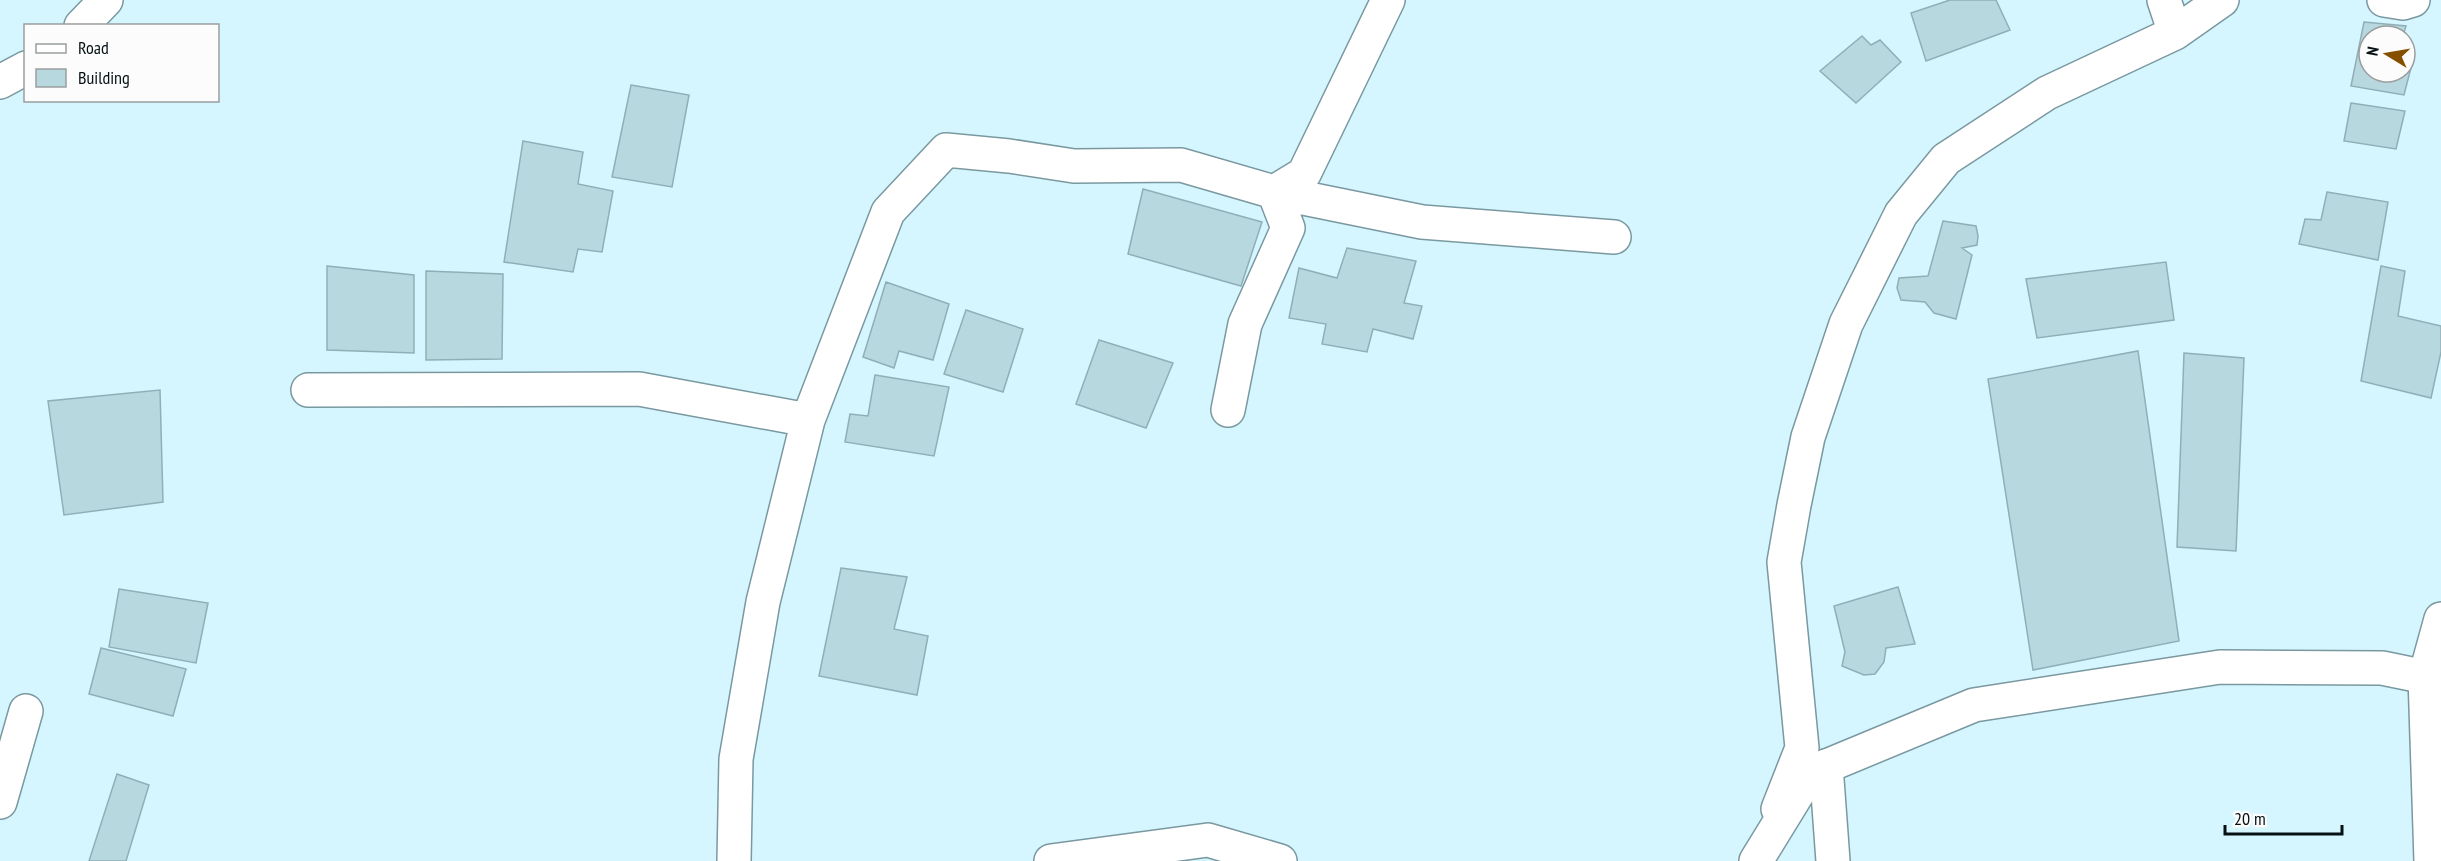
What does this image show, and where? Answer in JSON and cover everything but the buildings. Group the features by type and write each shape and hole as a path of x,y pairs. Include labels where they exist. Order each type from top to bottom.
{"street":[{"path":"83,24 106,0"},
{"path":"1274,192 1304,174 1388,0"},
{"path":"2164,0 2175,33"},
{"path":"1757,859 1802,748 1784,562 1806,448 1846,324 1901,214 1946,159 2047,93 2175,33 2222,0"},
{"path":"2384,0 2403,3 2413,0"},
{"path":"0,82 24,69"},
{"path":"734,861 736,759 764,602 808,420 888,212 946,150 1009,156 1074,166 1181,165 1274,192 1422,222 1614,237"},
{"path":"1228,410 1245,324 1288,228 1274,192"},
{"path":"308,390 639,389 808,420"},
{"path":"2431,861 2433,678 2441,619"},
{"path":"1757,859 1810,773 1974,705 2220,667 2382,668 2433,678"},
{"path":"0,802 26,711"},
{"path":"1826,766 1833,861"},
{"path":"1051,861 1208,840 1280,861"}]}
